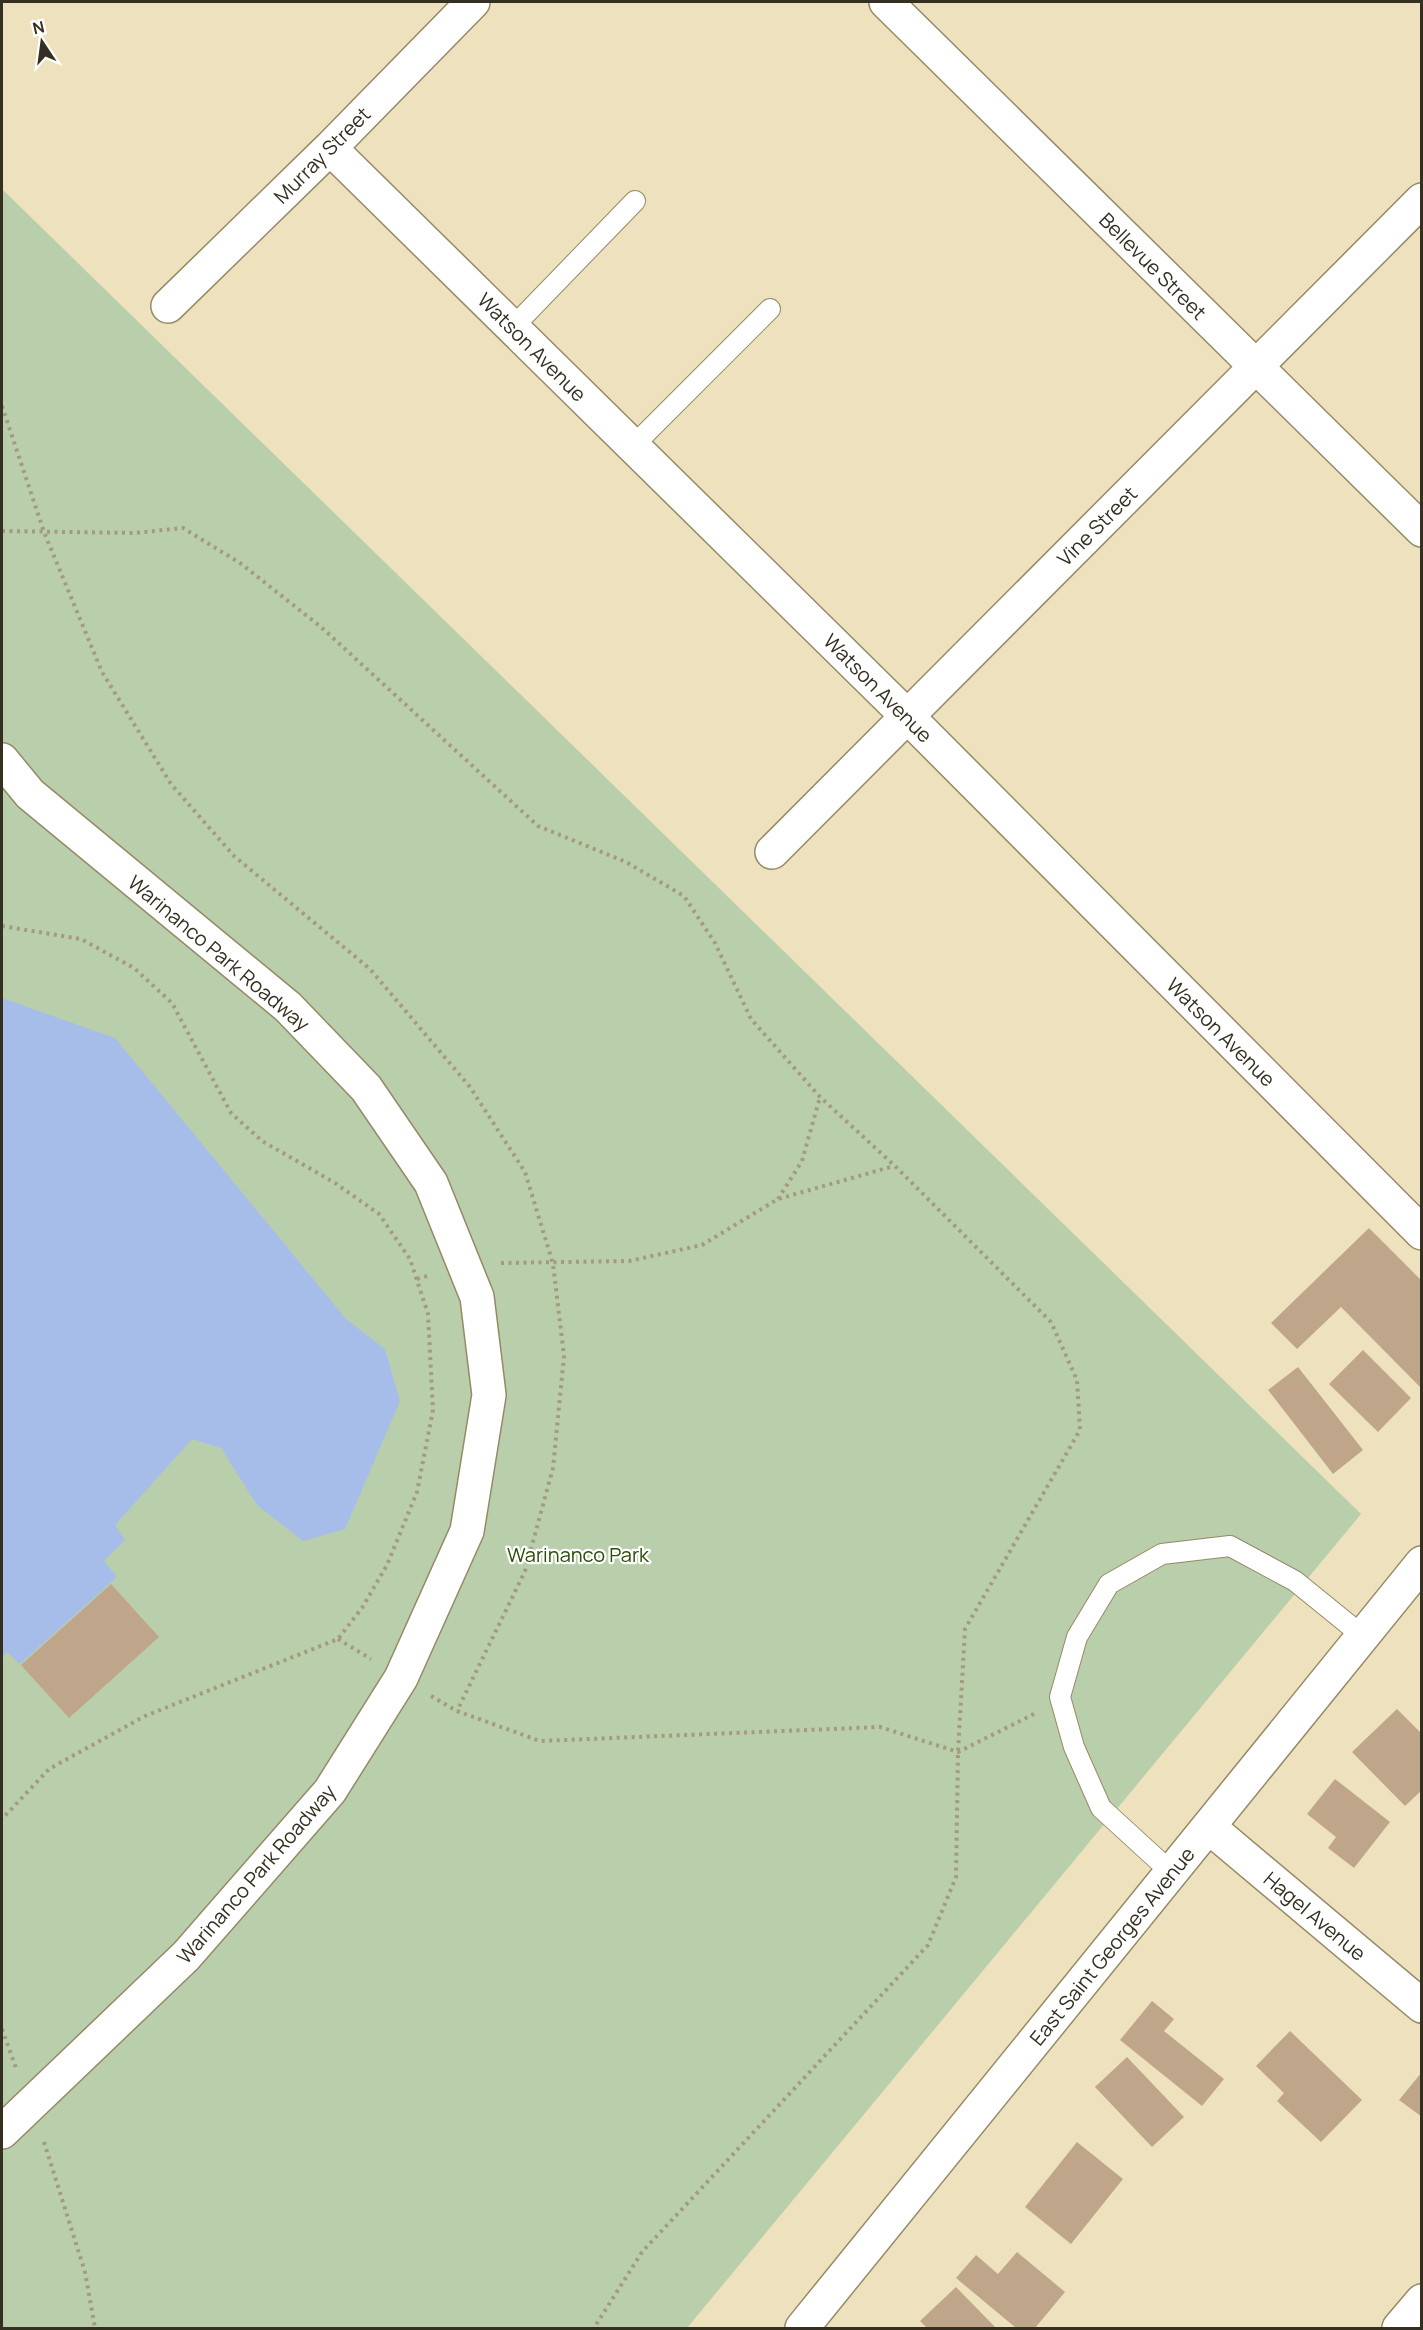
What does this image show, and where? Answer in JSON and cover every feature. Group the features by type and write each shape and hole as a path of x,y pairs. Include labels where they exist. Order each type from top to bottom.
{"street":[{"name":"Murray Street","path":"168,306 473,2"},
{"name":"Bellevue Street","path":"886,2 1422,530"},
{"name":"Watson Avenue","path":"330,147 908,717 1422,1233"},
{"name":"Vine Street","path":"772,852 1422,200"},
{"name":"Warinanco Park Roadway","path":"2,760 30,794 288,1007 366,1088 431,1183 465,1265 477,1297 489,1395 467,1531 401,1678 330,1791 186,1956 2,2132"},
{"name":"East Saint Georges Avenue","path":"802,2328 1422,1563"},
{"name":"Hagel Avenue","path":"1209,1827 1422,2006"},
{"path":"1399,2328 1422,2301"}],"lane":[{"path":"513,327 635,201"},
{"path":"632,447 770,309"},
{"path":"1172,1873 1101,1808 1074,1747 1060,1697 1077,1637 1109,1584 1162,1554 1230,1546 1295,1581 1364,1636"}],"path":[{"path":"2,531 134,533 183,528 240,563 321,627 538,826 626,862 684,896 715,942 751,1019 820,1097 895,1166 1051,1322 1077,1380 1080,1430 965,1629 958,1752 956,1877 928,1945 642,2252 594,2328"},
{"path":"2,926 81,939 134,968 172,1003 231,1113 262,1141 335,1183 379,1214 410,1259 428,1314 433,1410 417,1492 387,1565 362,1608 338,1639 145,1716 49,1769 2,1819"},
{"path":"778,1199 802,1161 820,1097"},
{"path":"417,1279 465,1265 639,1259 702,1245 778,1199 895,1166"},
{"path":"338,1639 457,1711 540,1741 880,1727 958,1752 1027,1718 1060,1697"},
{"path":"2,2029 49,2154 85,2272 95,2328"}],"green space":[{"name":"Warinanco Park","path":"2,189 1361,1514 687,2328 2,2328"}],"water":[{"path":"2,998 115,1038 346,1319 385,1349 400,1401 345,1529 303,1541 257,1505 221,1448 192,1439 115,1525 125,1540 104,1561 117,1577 20,1664 7,1652 2,1658"}],"building":[{"path":"1369,1228 1422,1281 1422,1389 1341,1307 1297,1349 1271,1323"},
{"path":"1363,1350 1411,1398 1378,1432 1329,1384"},
{"path":"1298,1367 1363,1450 1333,1474 1268,1390"},
{"path":"111,1584 159,1637 69,1718 21,1665"},
{"path":"1397,1709 1422,1734 1422,1790 1405,1806 1352,1752"},
{"path":"1335,1779 1390,1822 1354,1868 1328,1848 1336,1837 1307,1814"},
{"path":"1152,2001 1174,2019 1164,2031 1224,2079 1202,2106 1120,2040"},
{"path":"1290,2031 1362,2100 1321,2142 1277,2101 1284,2093 1256,2066"},
{"path":"1127,2057 1184,2117 1152,2147 1095,2087"},
{"path":"1422,2072 1422,2117 1399,2100"},
{"path":"1077,2142 1123,2179 1071,2244 1025,2207"},
{"path":"1017,2252 1065,2292 1035,2328 1016,2328 956,2278 976,2255 998,2274"},
{"path":"956,2287 996,2328 927,2328 920,2321"}]}
